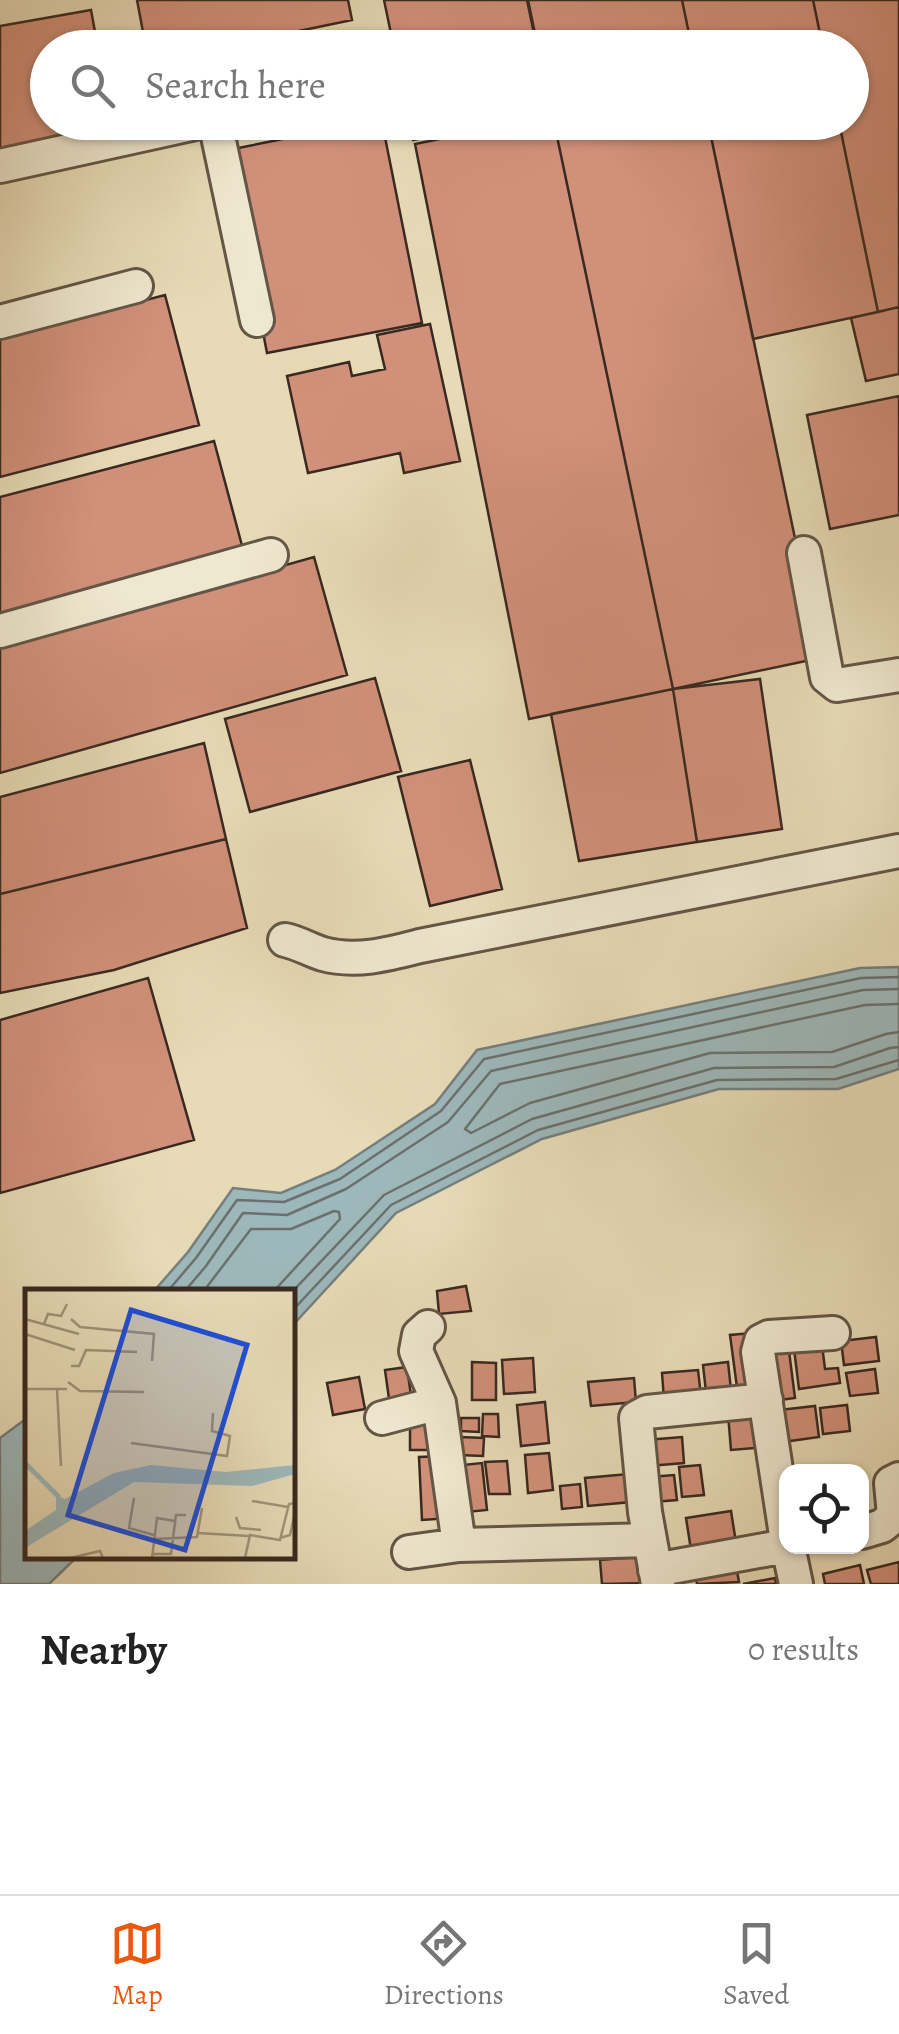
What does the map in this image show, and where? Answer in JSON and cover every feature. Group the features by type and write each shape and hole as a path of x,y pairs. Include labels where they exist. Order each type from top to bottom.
{"street":[{"path":"0,166 118,140"},
{"path":"219,140 257,320"},
{"path":"0,322 136,286"},
{"path":"804,553 827,678 836,685 899,675"},
{"path":"0,631 270,555"},
{"path":"285,940 326,954 376,958 899,851"},
{"path":"428,1327 419,1335 416,1351 438,1403 460,1545"},
{"path":"779,1487 758,1352 761,1341 769,1337 833,1333"},
{"path":"654,1565 638,1416 766,1400"},
{"path":"382,1418 438,1403"},
{"path":"869,1530 894,1516 891,1483 899,1480"},
{"path":"409,1552 460,1545 654,1565 779,1547"},
{"path":"789,1554 796,1584"}],"water":[{"path":"899,967 899,1069 838,1089 719,1089 542,1139 396,1213 295,1323 295,1289 156,1289 188,1252 233,1188 281,1193 335,1170 435,1104 477,1050 860,968"},
{"path":"25,1419 25,1559 75,1559 49,1584 0,1584 0,1438"}],"building":[{"path":"137,0 348,0 352,20 303,30 143,30"},
{"path":"384,0 527,0 533,30 390,30"},
{"path":"528,0 682,0 688,30 534,30"},
{"path":"682,0 813,0 819,30 688,30"},
{"path":"813,0 899,0 899,307 878,312 843,140 869,140 869,30 819,30"},
{"path":"91,10 95,30 30,30 30,140 98,140 0,158 0,26"},
{"path":"278,140 386,140 422,323 267,353 228,150"},
{"path":"434,140 558,140 673,689 529,719 415,144"},
{"path":"558,140 712,140 820,658 673,689"},
{"path":"712,140 843,140 878,312 753,339"},
{"path":"165,295 199,425 0,477 0,338"},
{"path":"899,307 899,374 866,381 851,318"},
{"path":"430,324 460,461 404,473 400,453 308,473 287,376 349,362 352,376 385,369 377,335"},
{"path":"899,396 899,515 830,529 807,415"},
{"path":"214,441 244,553 0,617 0,497"},
{"path":"314,557 347,675 0,773 0,646"},
{"path":"375,678 401,771 250,812 225,719"},
{"path":"760,679 782,829 697,842 673,689"},
{"path":"673,689 697,842 579,861 551,714"},
{"path":"204,743 226,839 0,894 0,797"},
{"path":"470,760 502,889 430,906 398,777"},
{"path":"226,839 247,928 114,970 0,993 0,894"},
{"path":"148,978 194,1140 0,1193 0,1020"},
{"path":"466,1286 471,1311 439,1314 437,1291"},
{"path":"752,1333 759,1392 738,1395 730,1335"},
{"path":"876,1337 879,1361 844,1365 841,1341"},
{"path":"822,1345 825,1369 838,1368 840,1383 799,1389 794,1349"},
{"path":"789,1351 795,1398 772,1401 766,1354"},
{"path":"533,1358 535,1392 504,1394 502,1360"},
{"path":"472,1362 496,1363 496,1400 472,1400"},
{"path":"728,1362 731,1390 706,1392 703,1365"},
{"path":"407,1367 412,1403 390,1406 385,1370"},
{"path":"875,1369 878,1393 850,1396 846,1373"},
{"path":"698,1370 701,1396 664,1400 662,1373"},
{"path":"359,1377 365,1409 333,1415 327,1383"},
{"path":"634,1378 636,1402 591,1406 588,1382"},
{"path":"545,1402 549,1443 521,1446 517,1405"},
{"path":"847,1405 850,1431 823,1434 820,1408"},
{"path":"815,1406 819,1437 783,1442 779,1410"},
{"path":"763,1411 766,1447 731,1450 728,1414"},
{"path":"483,1414 498,1414 499,1437 482,1436"},
{"path":"461,1418 479,1418 479,1432 461,1431"},
{"path":"443,1421 444,1450 410,1450 410,1422"},
{"path":"460,1437 484,1438 483,1456 459,1455"},
{"path":"682,1437 684,1463 649,1466 646,1440"},
{"path":"549,1453 553,1490 528,1493 525,1455"},
{"path":"446,1456 450,1518 422,1520 419,1457"},
{"path":"507,1461 510,1494 489,1494 485,1462"},
{"path":"482,1463 487,1510 467,1512 462,1465"},
{"path":"700,1465 704,1495 682,1497 679,1467"},
{"path":"628,1474 631,1502 588,1506 585,1478"},
{"path":"674,1475 677,1500 653,1502 650,1477"},
{"path":"580,1484 582,1507 562,1509 560,1486"},
{"path":"731,1511 737,1549 692,1556 686,1518"},
{"path":"647,1556 649,1583 602,1584 600,1560"},
{"path":"735,1560 739,1582 697,1584 694,1566"},
{"path":"899,1562 899,1584 871,1584 867,1570"},
{"path":"860,1565 864,1584 825,1584 823,1574"},
{"path":"775,1578 776,1584 743,1584"}]}
